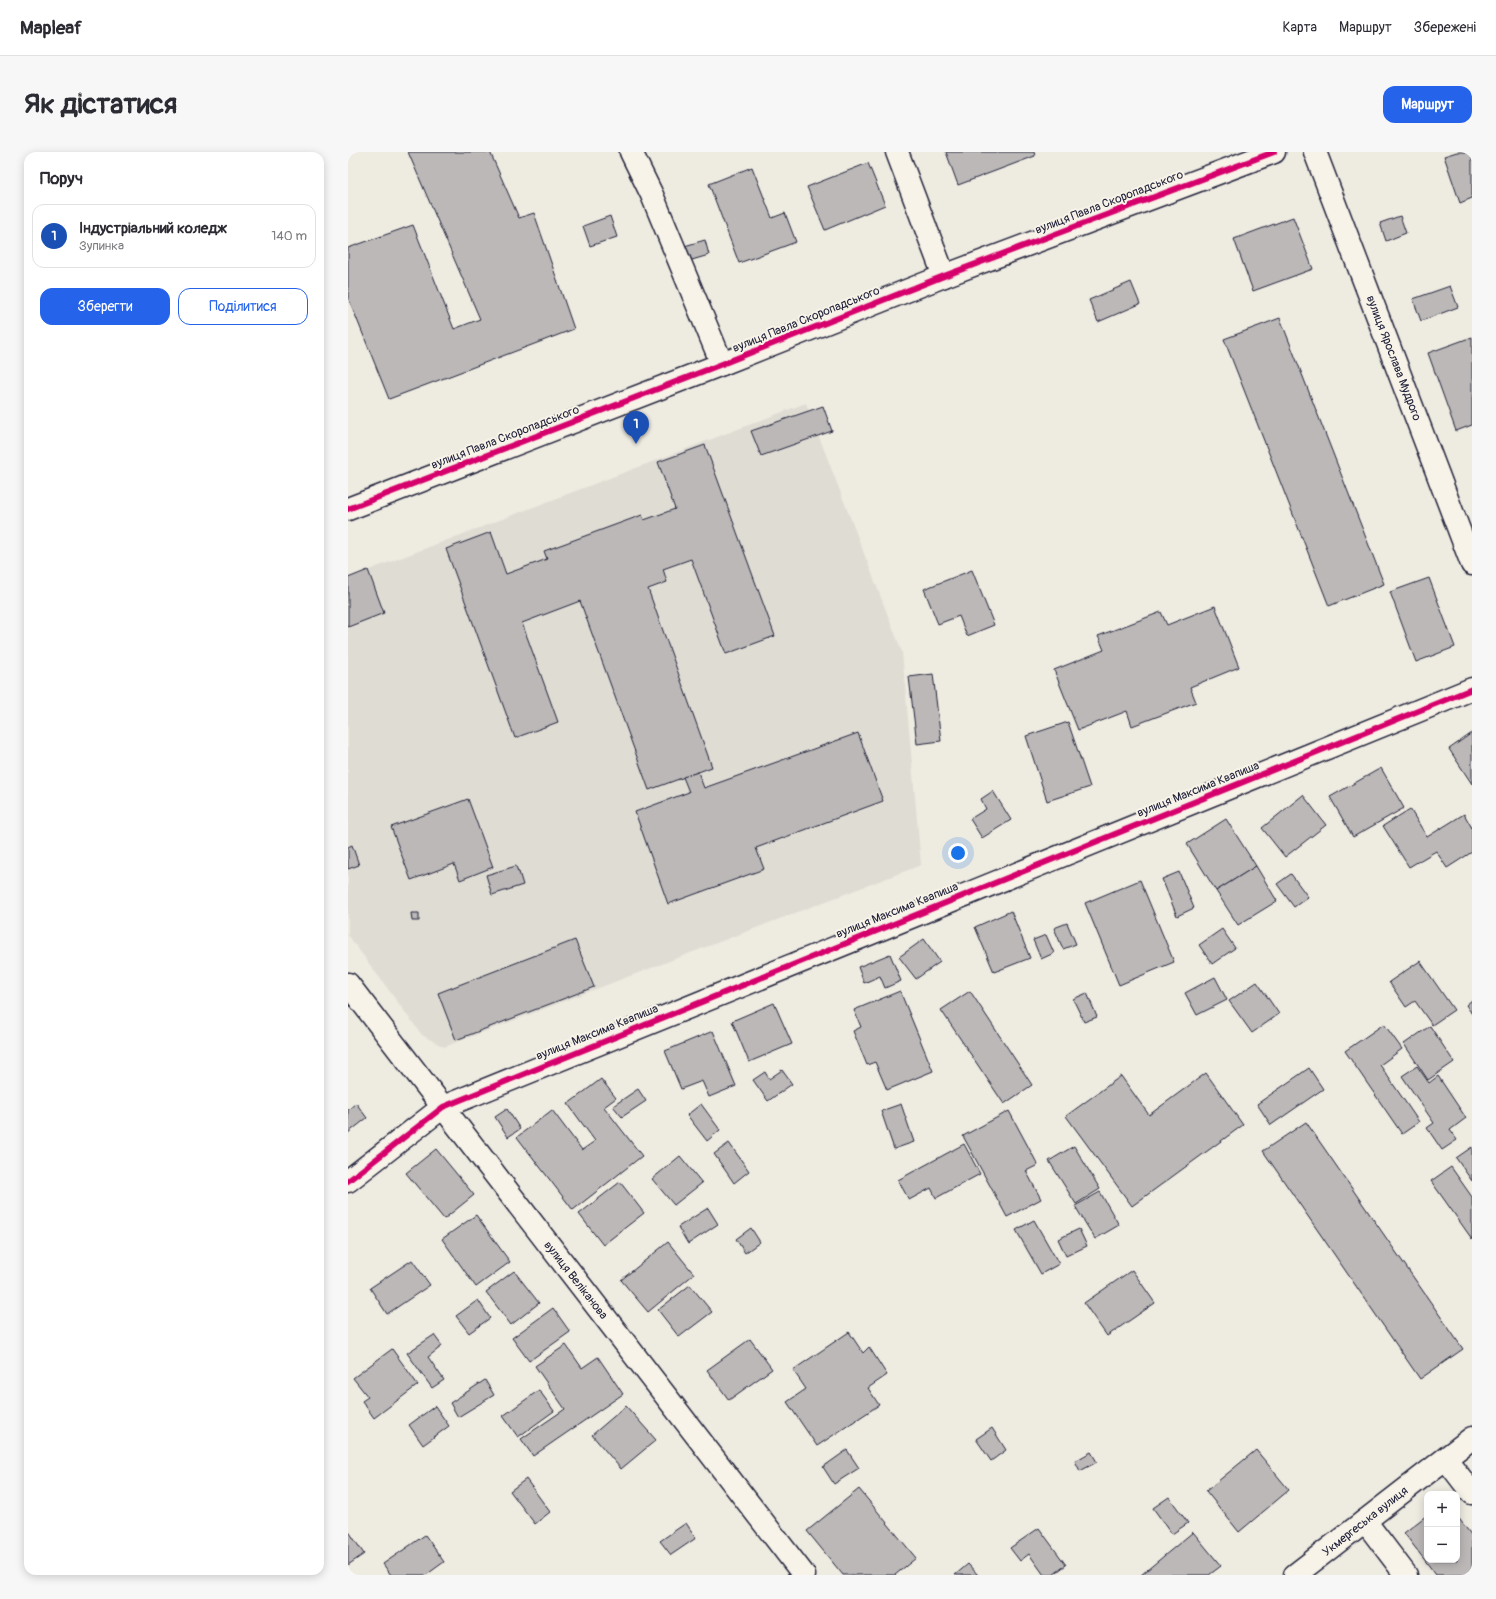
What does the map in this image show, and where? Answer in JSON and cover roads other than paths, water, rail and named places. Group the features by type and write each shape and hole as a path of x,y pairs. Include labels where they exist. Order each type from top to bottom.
{"street":[{"name":"вулиця Павла Скоропадського","path":"631,152 652,195 722,364"},
{"path":"897,152 944,276"},
{"name":"вулиця Павла Скоропадського","path":"348,509 944,276 1274,152"},
{"name":"вулиця Ярослава Мудрого","path":"1315,152 1472,564"},
{"name":"вулиця Максима Квапиша","path":"348,1181 443,1107 1472,689"},
{"name":"вулиця Веліканова","path":"348,984 804,1575"},
{"name":"Укмергеська вулиця","path":"1295,1575 1472,1438"},
{"path":"1446,1459 1472,1493"},
{"path":"1365,1521 1406,1575"}],"place":[{"name":"Індустріальний коледж","path":"636,444"}]}
